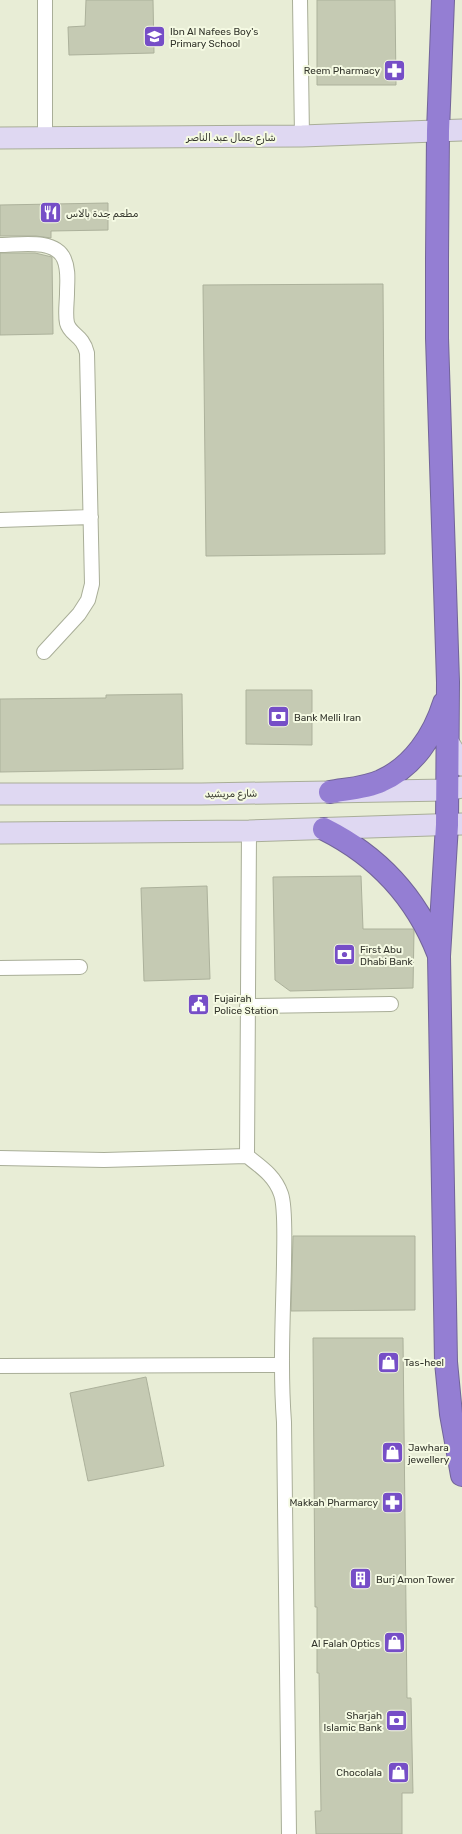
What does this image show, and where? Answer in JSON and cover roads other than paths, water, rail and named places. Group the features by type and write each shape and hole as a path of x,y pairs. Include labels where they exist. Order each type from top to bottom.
{"highway":[{"path":"443,0 438,131 438,338 448,682 448,742 457,790 455,825 439,956 446,1362 451,1414 462,1475"},
{"path":"330,792 365,786 382,781 409,761 427,740 435,727 445,698 448,682"},
{"path":"324,829 362,851 390,876 409,898 421,916 439,956"}],"main road":[{"name":"شارع جمال عبد الناصر","path":"0,138 302,136 462,130"},
{"path":"448,742 462,765"},
{"name":"شارع مريشيد","path":"0,794 201,794 457,790"},
{"path":"0,833 209,830 249,831 455,825"}],"street":[{"path":"45,0 45,138"},
{"path":"300,0 302,136"},
{"path":"0,245 46,244 57,249 64,258 67,270 67,322 72,332 82,340 87,353 92,517 92,584 88,600 79,614 44,652"},
{"path":"0,520 92,517"},
{"path":"247,1156 249,831"},
{"path":"0,968 80,967"},
{"path":"247,1006 391,1004"},
{"path":"0,1158 104,1160 247,1156 266,1170 275,1180 282,1195 284,1232 281,1365 284,1422 289,1834"},
{"path":"0,1366 281,1365"}],"place":[{"name":"Ibn Al Nafees Boy's Primary School","path":"155,37"},
{"name":"Reem Pharmacy","path":"395,70"},
{"name":"مطعم جدة بالاس","path":"51,213"},
{"name":"Bank Melli Iran","path":"279,717"},
{"name":"First Abu Dhabi Bank","path":"344,955"},
{"name":"Fujairah Police Station","path":"199,1004"},
{"name":"Tas-heel","path":"389,1362"},
{"name":"Jawhara jewellery","path":"392,1453"},
{"name":"Makkah Pharmarcy","path":"393,1502"},
{"name":"Burj Amon Tower","path":"360,1579"},
{"name":"Al Falah Optics","path":"395,1643"},
{"name":"Sharjah Islamic Bank","path":"397,1721"},
{"name":"Chocolala","path":"398,1772"}]}
